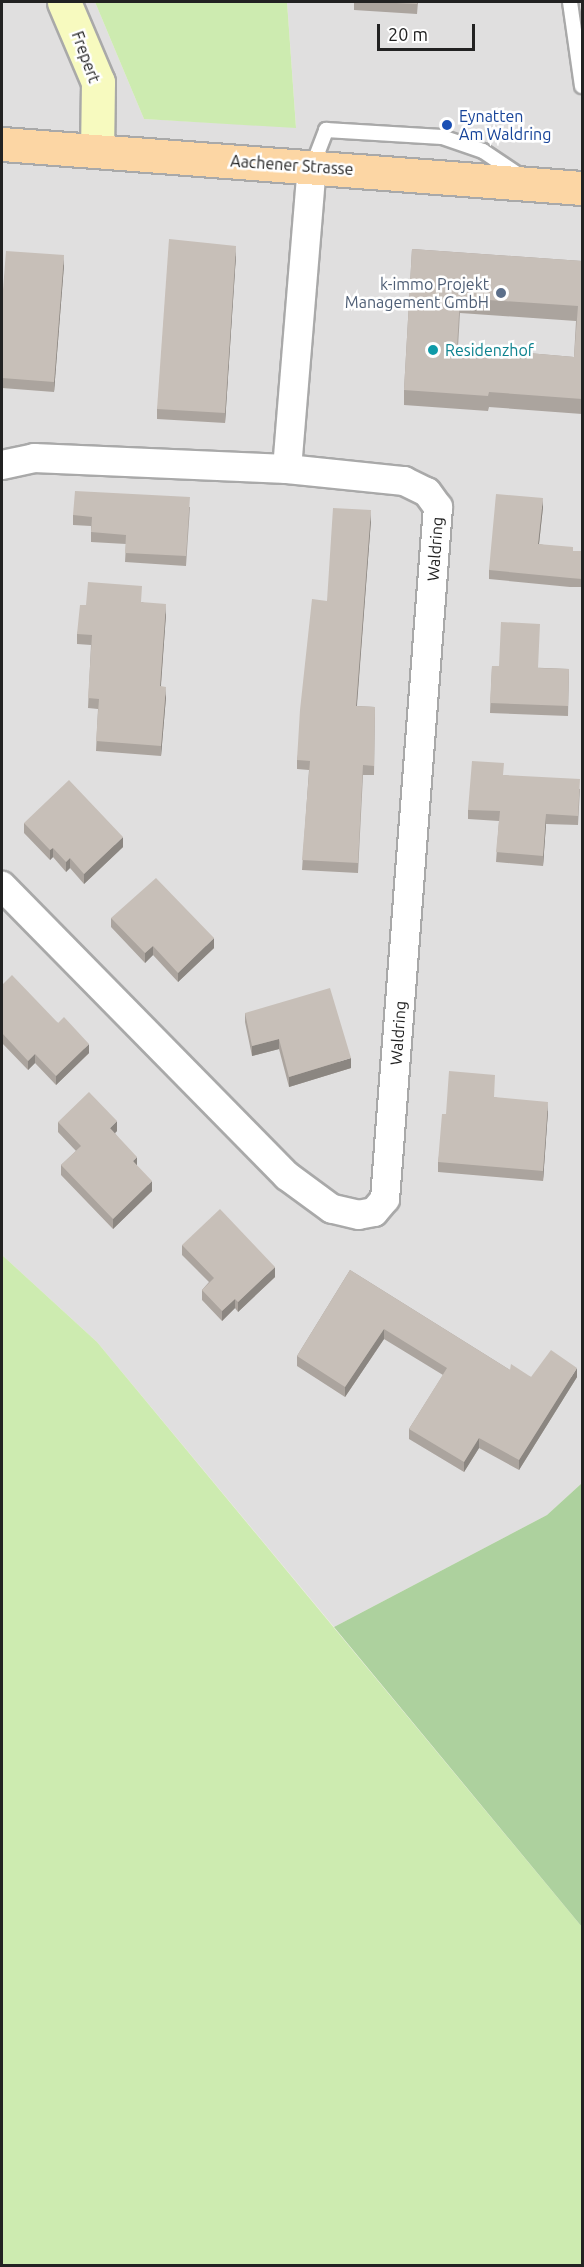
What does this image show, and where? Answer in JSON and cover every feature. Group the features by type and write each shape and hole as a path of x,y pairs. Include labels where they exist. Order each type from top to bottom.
{"main road":[{"name":"Aachener Strasse","path":"2,144 312,166 582,189"}],"street":[{"name":"Frepert","path":"64,2 98,82 97,150"},
{"path":"287,469 312,166"},
{"name":"Waldring","path":"2,465 34,458 287,469 404,482 427,492 438,507 385,1199 374,1212 359,1215 332,1209 287,1176 2,886"}],"lane":[{"path":"570,2 582,86"}],"shaded area":[{"path":"2,2 95,2 144,119 296,127 287,2 582,2 582,1483 547,1515 334,1627 97,1342 2,1255"}],"green space":[{"path":"95,2 287,2 296,128 144,119"},
{"path":"2,1255 97,1342 582,1927 582,2265 2,2265"},
{"path":"582,1483 582,1927 334,1627 547,1515"}],"building":[{"path":"375,2 417,2 417,4"},
{"path":"169,239 236,246 225,413 157,409"},
{"name":"Residenzhof","path":"412,249 582,261 582,399 489,392 488,396 404,390","holes":["460,298 578,306 574,357 457,347"]},
{"path":"6,251 64,255 54,382 2,378 2,303"},
{"path":"75,491 190,497 186,556 125,553 126,535 91,532 92,517 73,515"},
{"path":"496,494 543,498 538,544 573,547 573,551 582,551 582,579 489,570"},
{"path":"333,508 371,510 356,706 375,707 374,766 363,765 358,863 302,860 310,761 297,760 300,710 312,599 327,601"},
{"path":"88,582 142,586 141,602 166,604 160,686 166,687 161,746 96,741 99,699 88,698 92,635 77,634 80,605 86,605"},
{"path":"501,622 540,624 538,668 569,669 568,706 490,703 492,666 499,666"},
{"path":"472,761 504,763 503,775 580,779 578,816 546,814 543,856 496,852 500,811 468,810"},
{"path":"69,780 123,837 84,874 70,858 66,862 53,848 50,850 24,823"},
{"path":"156,878 214,938 178,973 153,946 145,953 111,918"},
{"path":"12,975 58,1023 64,1017 89,1044 56,1076 35,1054 28,1061 2,1033 2,985"},
{"path":"330,988 351,1058 289,1077 279,1039 252,1046 245,1013"},
{"path":"449,1071 495,1075 494,1097 548,1102 543,1171 438,1162 442,1114 446,1114"},
{"path":"89,1092 117,1121 110,1128 137,1157 133,1161 152,1181 113,1219 61,1165 81,1146 58,1122"},
{"path":"220,1209 275,1267 238,1302 235,1299 222,1311 202,1290 214,1278 182,1245"},
{"path":"350,1270 510,1370 511,1364 531,1377 551,1350 577,1368 519,1460 479,1438 464,1462 409,1429 447,1368 384,1329 345,1387 297,1356"}],"place":[{"name":"Eynatten Am Waldring","path":"447,125"},
{"name":"k-immo Projekt Management GmbH","path":"501,293"},
{"name":"Residenzhof","path":"433,350"}]}
